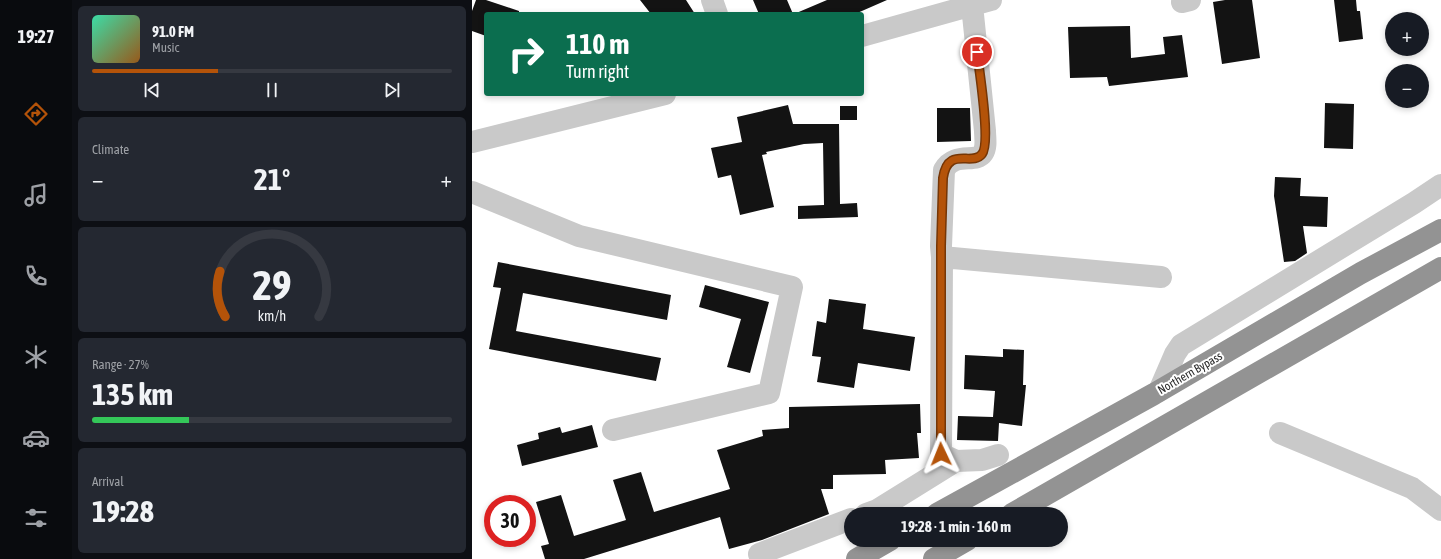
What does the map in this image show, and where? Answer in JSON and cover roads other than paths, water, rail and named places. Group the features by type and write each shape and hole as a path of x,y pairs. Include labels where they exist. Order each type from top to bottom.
{"highway":[{"name":"Northern Bypass","path":"950,507 1159,391 1361,273 1441,230"},
{"path":"1024,507 1441,268"},
{"path":"857,559 878,547"},
{"path":"934,559 955,547"}],"street":[{"path":"712,0 716,12"},
{"path":"864,35 981,3 986,131 985,145 983,153 979,157 951,161 944,170 941,246 941,454 956,461 982,460 998,455"},
{"path":"474,139 653,96"},
{"path":"1159,391 1175,354 1181,345 1441,185"},
{"path":"472,192 578,236 792,287 769,393 614,430"},
{"path":"942,257 1161,277"},
{"path":"1280,433 1412,488 1441,510"},
{"path":"882,507 956,461"},
{"path":"759,554 844,522"}]}
